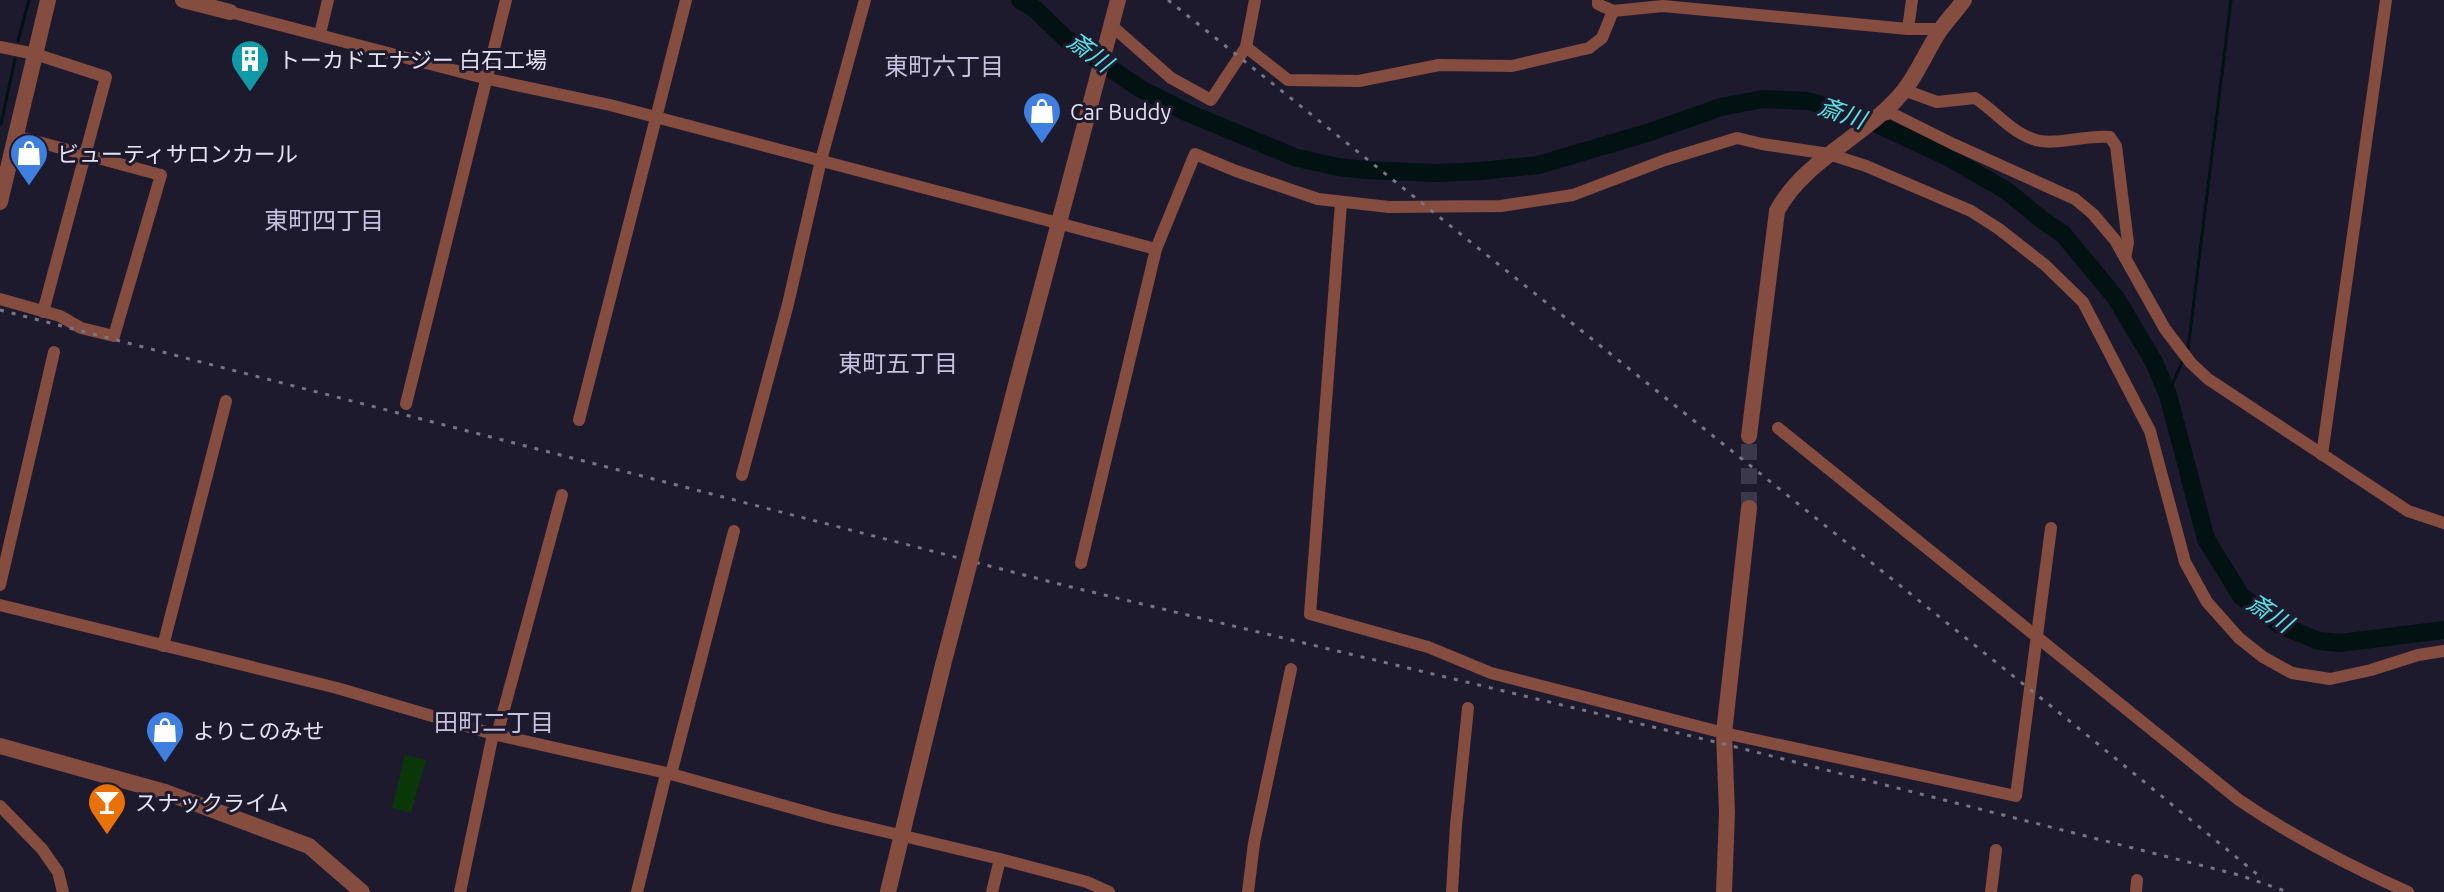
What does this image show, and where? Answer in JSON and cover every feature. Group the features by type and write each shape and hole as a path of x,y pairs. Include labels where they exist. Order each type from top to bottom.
{"street":[{"path":"0,202 48,0"},
{"path":"183,0 488,79 536,87 1156,249"},
{"path":"320,34 328,0"},
{"path":"406,404 506,0"},
{"path":"579,420 686,0"},
{"path":"742,475 788,304 821,160 865,0"},
{"path":"888,892 943,665 1118,0"},
{"path":"1111,29 1171,78 1211,100 1246,47 1255,0"},
{"path":"1598,0 1598,4 1613,11 1663,6 1908,29 1941,29"},
{"path":"1908,29 1912,0"},
{"path":"1749,436 1777,211 1787,193 1880,116 1904,90 1941,29 1964,0"},
{"path":"2322,455 2386,0"},
{"path":"1246,47 1288,80 1359,81 1439,65 1512,66 1589,48 1602,38 1613,11"},
{"path":"0,47 35,54 106,77 43,312"},
{"path":"1904,90 1937,102 1975,98 2016,130 2038,141 2089,135 2110,137 2115,141 2118,160 2128,243 2125,258"},
{"path":"1880,116 1891,113 2075,199 2100,223 2125,258 2165,329 2191,363 2231,396 2408,511 2444,523"},
{"path":"0,299 60,316 81,328 114,336 161,175 16,136"},
{"path":"1081,563 1156,249 1195,154 1318,199 1389,207 1486,207 1573,195 1690,151 1737,138 1832,153 1971,211 2045,265 2083,302 2150,431 2185,562 2207,602 2239,638 2263,657 2292,673 2330,679 2444,651"},
{"path":"1341,203 1310,614 1428,647 1491,673 1724,733 2016,796 2051,528"},
{"path":"0,585 54,352"},
{"path":"163,646 226,401"},
{"path":"1778,428 2239,800 2273,823 2350,865 2408,892"},
{"path":"460,892 495,734 562,495"},
{"path":"1724,892 1727,813 1724,733 1749,508"},
{"path":"637,892 734,531"},
{"path":"0,605 337,688 495,734 668,774 828,818 1000,859 1087,882 1109,892"},
{"path":"1248,892 1254,843 1291,669"},
{"path":"1452,892 1468,708"},
{"path":"0,746 165,792 309,846 362,892"},
{"path":"0,806 42,849 58,872 63,892"},
{"path":"1991,892 1996,850"},
{"path":"992,892 1000,859"}],"green space":[{"path":"405,755 426,760 411,813 392,808"}],"waterway":[{"path":"18,41 29,0"},
{"name":"斎川","path":"1020,0 1035,9 1065,38 1141,89 1186,112 1297,158 1338,167 1436,173 1538,165 1647,133 1721,107 1763,99 1808,101 1864,118 1946,156 2007,191 2063,234 2116,298 2154,362 2168,395 2206,539 2241,596 2280,625 2319,641 2340,643 2444,630"},
{"path":"2188,349 2231,0"},
{"path":"1,124 15,59"},
{"path":"2168,394 2183,360"}],"tunnel":[{"path":"1749,436 1749,508"}],"railway":[{"path":"1168,0 2263,879"},
{"path":"0,310 1067,586 1724,744 2239,875 2288,892"}],"place":[{"name":"トーカドエナジー 白石工場","path":"250,93"},
{"name":"Car Buddy","path":"1042,145"},
{"name":"ビューティサロンカール","path":"29,187"},
{"name":"よりこのみせ","path":"165,764"},
{"name":"スナックライム","path":"107,836"}],"district":[{"name":"東町六丁目","path":"944,66"},
{"name":"東町四丁目","path":"324,220"},
{"name":"東町五丁目","path":"898,363"},
{"name":"田町二丁目","path":"494,722"}]}
